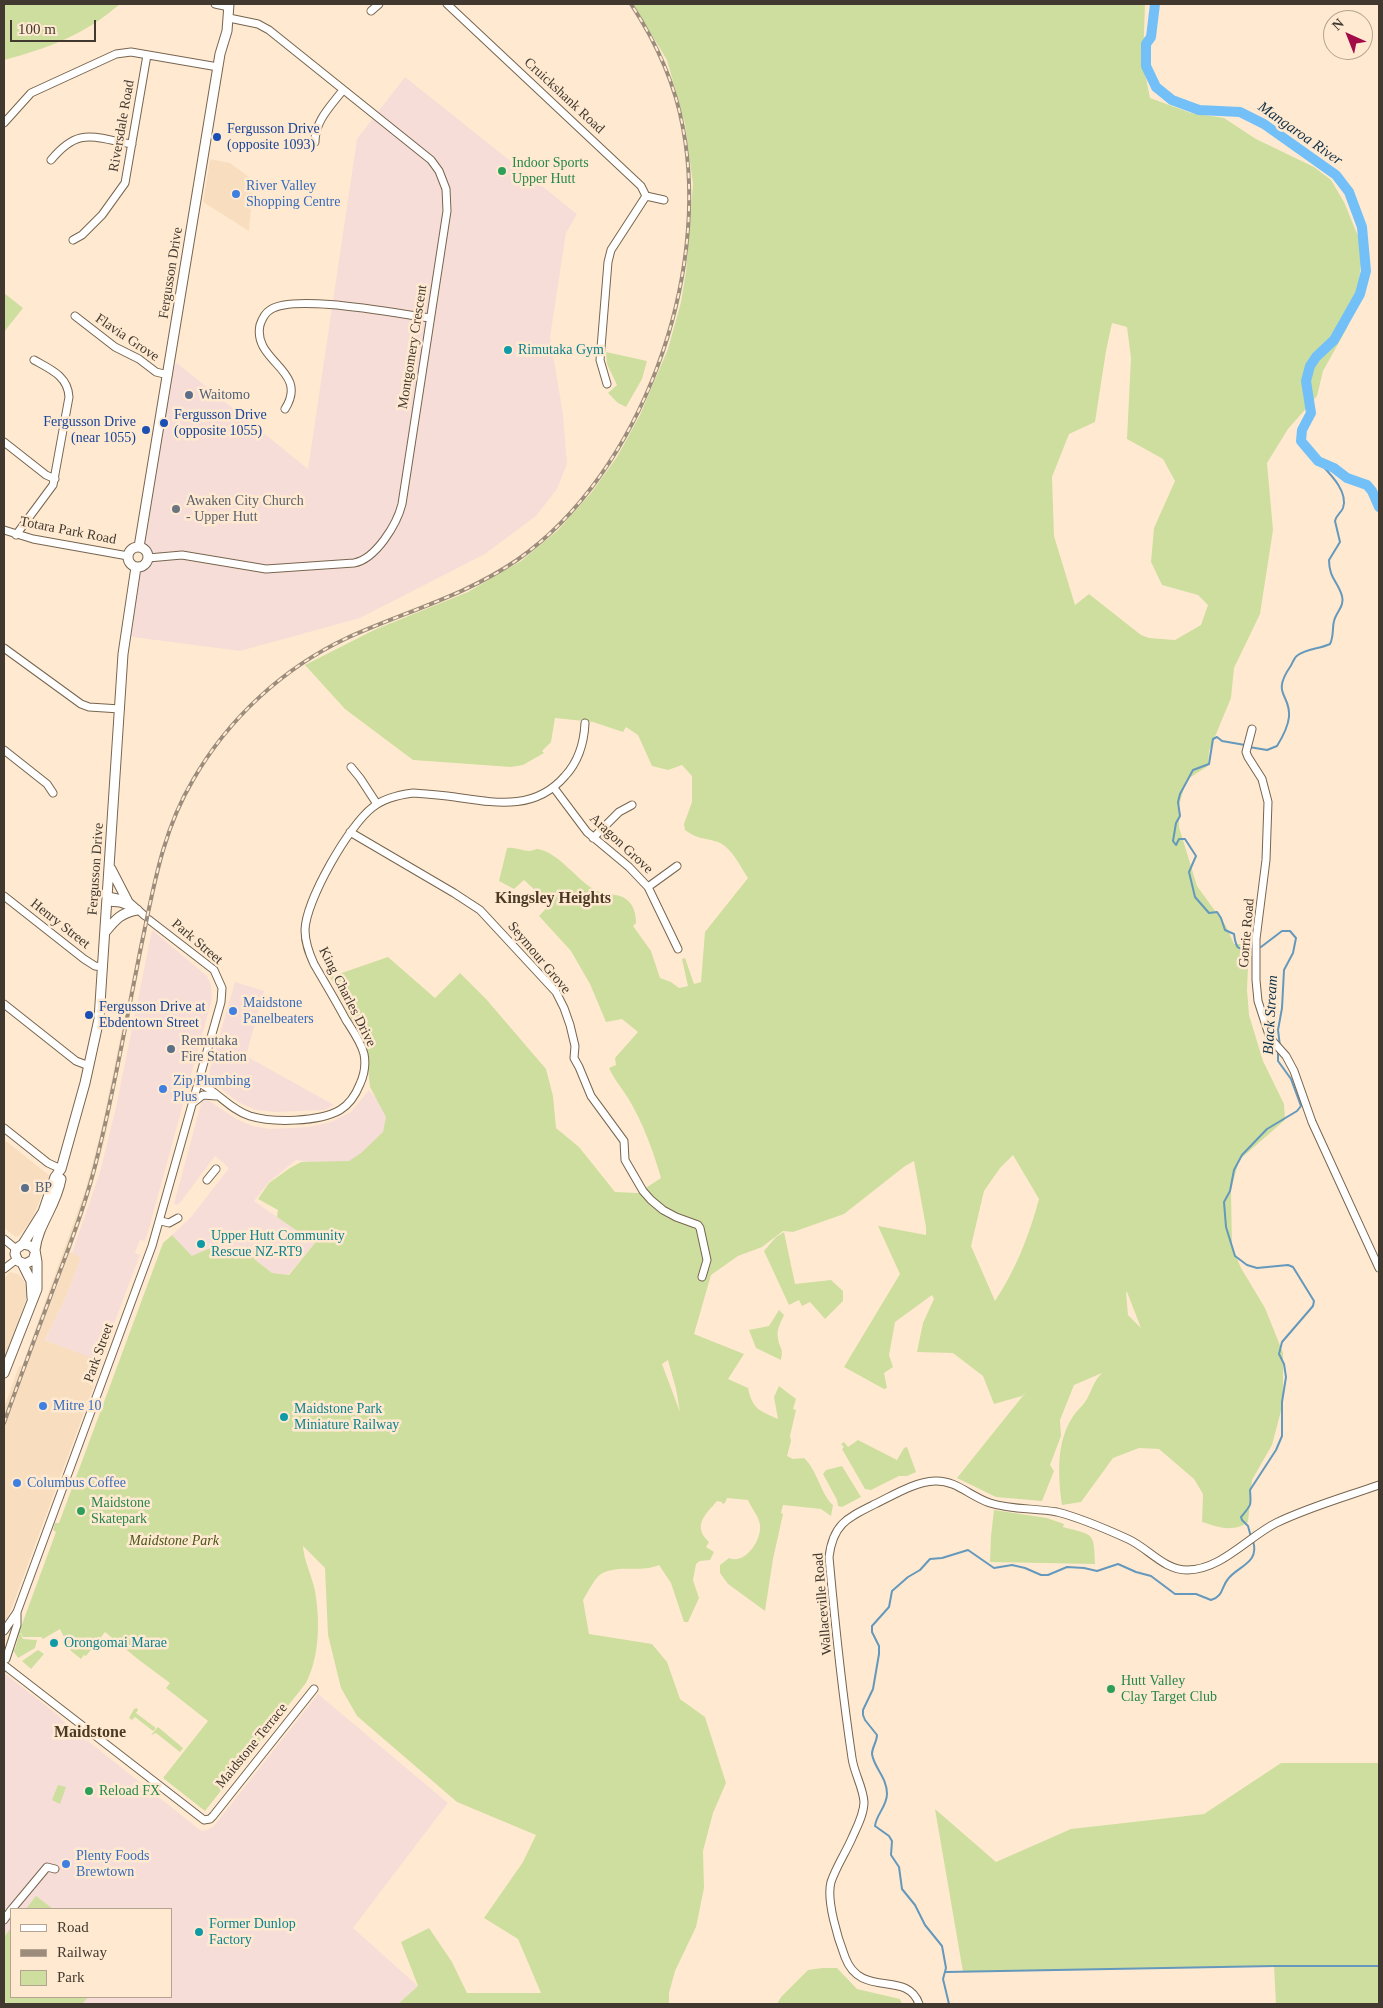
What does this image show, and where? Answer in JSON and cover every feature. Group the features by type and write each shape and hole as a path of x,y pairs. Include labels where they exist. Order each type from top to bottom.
{"main road":[{"name":"Fergusson Drive","path":"140,547 218,67 229,18 229,5"},
{"path":"140,547 146,550 148,558 143,566 136,567 130,563 128,556 130,550 140,547"},
{"name":"Fergusson Drive","path":"4,1374 32,1298 36,1294 38,1270 35,1252 40,1230 58,1192 61,1169 89,1066 99,1019 123,654 136,567"},
{"path":"110,867 127,900"},
{"path":"106,932 117,916 135,909"},
{"name":"Fergusson Drive","path":"20,1247 43,1212 55,1177 61,1169"},
{"path":"20,1261 31,1262 35,1252 31,1246 20,1247 20,1261 31,1281 32,1298"}],"street":[{"path":"214,4 229,5"},
{"path":"370,11 379,4"},
{"name":"Cruickshank Road","path":"447,4 641,186 646,196"},
{"name":"Montgomery Crescent","path":"148,558 182,556 266,569 354,563 367,558 394,526 400,510 430,318 446,211 446,189 439,171 423,152 269,30 258,24 229,18"},
{"path":"4,123 26,96 35,90 116,54 131,52 218,67"},
{"name":"Riversdale Road","path":"73,240 82,235 122,189 125,183 147,55"},
{"path":"314,142 319,120 343,90"},
{"path":"51,160 66,144 79,137 132,144"},
{"path":"607,384 600,360 608,262 611,250 646,196 664,200"},
{"path":"284,409 290,401 289,380 286,373 266,353 260,339 261,322 271,309 290,304 332,304 430,318"},
{"name":"Flavia Grove","path":"74,316 115,347 134,356 158,373 168,375"},
{"path":"16,535 50,490 55,479 68,404 69,389 59,375 34,360"},
{"path":"4,442 46,475 55,479"},
{"name":"Totara Park Road","path":"4,530 16,535 128,556"},
{"path":"4,648 81,704 89,707 120,709"},
{"name":"King Charles Drive","path":"199,1084 233,1108 255,1117 296,1119 326,1116 347,1105 357,1091 364,1073 364,1054 314,964 309,952 305,930 316,890 350,832 361,818 377,804 397,796 412,793 514,802 533,799 554,788 577,760 585,735 586,724"},
{"name":"Gorrie Road","path":"1252,729 1246,752 1262,779 1268,802 1266,860 1256,939 1256,980 1260,1007 1270,1038 1286,1056 1300,1086 1312,1122 1379,1268"},
{"path":"4,750 47,784 53,793"},
{"path":"350,767 360,778 377,804"},
{"name":"Aragon Grove","path":"554,788 593,838 629,867 648,887 678,949"},
{"path":"593,838 621,811 632,805"},
{"name":"Seymour Grove","path":"350,832 454,892 478,908 560,999 569,1019 574,1041 574,1058 591,1096 623,1139 626,1160 647,1196 671,1215 698,1225 700,1228 708,1260 702,1277"},
{"path":"648,887 677,866"},
{"name":"Henry Street","path":"4,896 84,959 95,966 103,967"},
{"path":"108,899 127,900"},
{"name":"Park Street","path":"4,1631 17,1612 161,1221 221,1002 222,988 220,980 207,963 135,909 108,899"},
{"name":"Park Street","path":"127,900 135,909"},
{"path":"4,1004 76,1060 89,1066"},
{"path":"193,1102 200,1096 216,1096"},
{"path":"4,1128 53,1167 61,1169"},
{"path":"208,1180 216,1169"},
{"path":"161,1221 170,1223 178,1218"},
{"path":"4,1239 20,1247"},
{"path":"4,1269 20,1261"},
{"name":"Wallaceville Road","path":"919,2004 914,1994 905,1987 870,1982 858,1976 851,1968 844,1955 831,1900 831,1882 861,1817 864,1803 852,1760 829,1557 832,1541 840,1525 853,1515 910,1488 926,1482 942,1481 950,1483 990,1503 1058,1512 1130,1539 1163,1562 1179,1569 1195,1570 1214,1563 1256,1535 1302,1511 1379,1485"},
{"path":"5,1661 17,1625 17,1612"},
{"name":"Maidstone Terrace","path":"5,1661 199,1818 204,1820 210,1819 314,1689"},
{"path":"14,1908 47,1867 55,1869"}],"shaded area":[{"path":"405,77 577,214 566,233 550,337 563,414 567,464 557,489 536,516 485,554 360,618 240,651 125,636 140,567 146,563 148,558 146,551 139,547 168,375 177,363 308,469 357,139"},
{"path":"210,159 230,163 249,177 253,183 249,231 203,202"},
{"path":"143,927 147,929 105,1139 89,1196 70,1252 81,1257 66,1297 45,1340 102,1361 102,1364 11,1610 4,1624 4,1408 19,1366 22,1366 86,1188 102,1126"},
{"path":"152,930 207,976 211,985 212,999 148,1232 145,1241 140,1240 135,1253 140,1255 100,1361 45,1340 66,1297 81,1257 72,1253 100,1172 116,1107"},
{"path":"235,982 264,991 246,1056 334,1105 325,1110 276,1112 256,1110 238,1102 211,1081 209,1072"},
{"path":"369,1090 389,1113 381,1137 351,1162 334,1166 296,1160 269,1182 254,1201 315,1243 288,1275 272,1273 254,1259 246,1246 237,1259 192,1256 172,1235 191,1217 229,1168 215,1156 180,1203 174,1204 202,1100 208,1100 238,1120 253,1126 271,1129 308,1127 331,1122 351,1112"},
{"path":"6,1141 50,1176 32,1219 20,1235 16,1237 4,1228 4,1144"},
{"path":"10,1272 18,1274 22,1278 27,1286 28,1294 4,1362 4,1278"},
{"path":"4,1673 200,1830 204,1831 213,1827 318,1694 448,1803 353,1928 418,1986 398,2004 4,2004"}],"green space":[{"path":"4,4 120,4 93,24 65,39 36,51 4,60"},
{"name":"Maidstone Park","path":"633,4 1145,4 1143,63 1150,98 1191,113 1224,118 1256,139 1314,167 1331,180 1344,202 1360,241 1362,256 1358,289 1347,328 1323,371 1317,396 1288,429 1267,463 1273,530 1260,614 1234,668 1231,698 1209,751 1208,766 1186,780 1179,806 1179,827 1197,886 1226,926 1234,944 1249,944 1247,990 1249,1015 1263,1061 1284,1104 1285,1120 1239,1160 1231,1190 1232,1247 1241,1268 1265,1308 1283,1353 1283,1403 1272,1445 1252,1480 1248,1522 1237,1527 1225,1528 1202,1522 1203,1494 1194,1479 1159,1449 1139,1448 1113,1458 1081,1502 1062,1505 1059,1472 1063,1438 1075,1413 1085,1402 1102,1373 1074,1385 1060,1420 1061,1436 1050,1465 1054,1471 1042,1501 996,1497 957,1478 1026,1392 1022,1396 994,1404 983,1376 953,1353 917,1352 923,1323 934,1299 932,1295 895,1322 889,1355 893,1367 884,1373 887,1388 884,1389 844,1367 900,1274 878,1226 926,1235 914,1161 844,1214 793,1232 783,1231 762,1247 738,1256 711,1275 694,1334 744,1354 728,1379 748,1388 752,1401 761,1411 778,1419 774,1397 779,1386 796,1399 793,1409 796,1410 787,1456 793,1459 804,1458 809,1463 833,1505 831,1516 821,1509 783,1505 781,1513 783,1514 773,1559 765,1611 728,1584 720,1573 720,1565 729,1558 741,1558 751,1550 760,1531 758,1518 748,1500 727,1498 725,1503 722,1504 722,1502 717,1501 702,1521 701,1531 709,1542 706,1547 714,1552 710,1560 700,1561 696,1564 693,1580 699,1598 688,1622 684,1622 671,1583 659,1565 608,1571 601,1574 583,1600 589,1634 652,1644 667,1662 680,1699 705,1717 726,1783 713,1813 703,1851 704,1888 696,1927 675,1971 669,1993 669,2004 398,2004 418,1986 401,1942 429,1928 452,1962 467,1993 541,1993 518,1939 484,1918 523,1862 536,1835 457,1802 357,1716 341,1688 328,1635 325,1568 303,1546 315,1591 318,1614 318,1638 311,1672 306,1683 205,1811 163,1778 208,1721 166,1688 170,1683 105,1632 86,1656 84,1655 81,1659 71,1651 60,1629 43,1639 41,1637 23,1637 21,1633 18,1635 56,1532 53,1530 55,1523 59,1523 163,1243 172,1235 192,1256 217,1245 236,1259 247,1246 257,1254 254,1259 272,1273 289,1275 315,1243 277,1217 278,1210 258,1199 269,1183 301,1162 349,1161 361,1153 383,1132 386,1117 370,1087 366,1049 330,977 388,957 435,998 460,973 486,999 546,1069 553,1096 556,1128 579,1147 615,1192 638,1193 661,1178 643,1127 609,1068 616,1065 615,1058 638,1032 622,1019 606,1022 590,984 571,951 539,916 550,904 524,880 514,889 499,881 507,848 530,851 537,849 553,855 590,887 597,891 623,897 629,901 636,916 636,923 633,926 651,951 660,978 671,982 679,988 688,986 682,959 685,958 694,984 701,982 705,932 748,878 727,848 718,842 698,837 685,830 684,824 692,802 692,776 682,765 668,770 652,766 638,735 626,727 623,732 593,722 555,718 551,742 542,751 544,753 523,765 511,767 413,760 345,709 305,665 374,630 468,592 521,561 558,530 591,493 617,457 640,415 668,349 681,302 686,272 693,184 685,124 667,60","holes":["1112,323 1127,327 1131,358 1127,439 1163,459 1175,481 1154,528 1151,562 1162,585 1198,595 1208,605 1201,625 1175,640 1149,638 1141,635 1089,594 1075,605 1054,536 1052,477 1069,434 1095,422","1013,1155 1039,1199 1021,1252 995,1301 971,1246 984,1191 1000,1168","1126,1292 1141,1328 1128,1315","668,1360 680,1412 662,1364"]},
{"path":"4,293 23,308 4,332"},
{"path":"606,352 647,361 642,379 626,407 618,403 608,393 617,385 607,364"},
{"path":"784,1232 795,1284 831,1280 843,1291 843,1301 825,1319 810,1302 802,1306 799,1300 789,1305 764,1251 776,1237"},
{"path":"779,1310 784,1315 778,1332 782,1350 781,1360 756,1348 749,1330 769,1326"},
{"path":"858,1440 897,1460 904,1448 907,1447 916,1472 907,1476 899,1476 871,1490 865,1489 841,1444 844,1442 848,1447"},
{"path":"842,1466 861,1497 842,1507 838,1506 837,1500 823,1474 826,1470"},
{"path":"994,1510 1047,1518 1064,1524 1063,1527 1090,1536 1093,1540 1095,1564 990,1562"},
{"path":"19,1634 21,1634 23,1639 37,1640 35,1648 18,1658 13,1650 15,1649"},
{"path":"38,1650 44,1654 31,1669 22,1661"},
{"path":"137,1708 136,1713 156,1728 153,1731 135,1717 132,1720 129,1718 134,1709"},
{"path":"158,1727 183,1748 180,1752 156,1733 151,1735"},
{"path":"1281,1763 1379,1763 1379,2004 1276,2004 1274,1966 963,1972 935,1809 996,1862 1071,1829 1204,1814"},
{"path":"58,1785 66,1787 60,1804 52,1800"},
{"path":"36,1896 52,1908 27,1908"},
{"path":"10,1929 10,1998 87,1998 82,2004 8,2004 4,2001 4,1937"},
{"path":"837,1968 857,1989 900,1999 902,2004 777,2004 781,1997 808,1970"}],"waterway":[{"name":"Mangaroa River","path":"1155,4 1151,37 1146,44 1146,66 1156,87 1172,100 1199,110 1240,112 1264,124 1336,175 1349,192 1362,227 1366,271 1360,294 1334,340 1316,357 1310,366 1306,381 1311,413 1302,430 1301,441 1318,461 1334,468 1347,478 1367,485 1372,491 1379,507"},
{"name":"Black Stream","path":"1249,747 1267,750 1277,746 1285,732 1289,717 1289,709 1282,689 1285,676 1298,655 1330,644 1334,621 1343,600 1329,566 1329,560 1340,542 1335,521 1343,508 1343,495 1332,476 1318,461"},
{"name":"Black Stream","path":"1245,745 1222,741 1217,737 1213,739 1209,764 1193,770 1180,794 1178,802 1180,816 1176,823 1173,841 1176,845 1179,839 1185,839 1196,856 1189,872 1195,897 1209,913 1217,912 1225,930 1234,934 1238,948 1253,949"},
{"name":"Black Stream","path":"1261,947 1282,931 1290,931 1296,938 1293,953 1284,970 1282,1008 1278,1030 1280,1046"},
{"name":"Black Stream","path":"1251,1537 1248,1526 1241,1517 1250,1505 1250,1490 1276,1450 1282,1436 1282,1402 1286,1377 1284,1364 1279,1354 1282,1342 1313,1306 1314,1301 1293,1267 1288,1265 1257,1268 1247,1265 1235,1256 1226,1227 1224,1202 1230,1191 1234,1170 1242,1155 1267,1129 1297,1111 1301,1106 1291,1079 1278,1061 1278,1051"},
{"name":"Black Stream","path":"949,2004 943,1979 946,1968 942,1946 925,1925 915,1905 902,1889 899,1867 891,1855 892,1841 889,1836 875,1826 887,1794 885,1783 872,1754 877,1735 865,1720 863,1710 873,1689 879,1654 879,1646 872,1632 872,1626 889,1607 892,1591 908,1577 920,1570 930,1559 942,1558 968,1550 994,1568 1012,1565 1041,1575 1048,1575 1067,1567 1097,1571 1118,1564 1151,1576 1175,1594 1196,1594 1211,1600 1220,1594 1232,1575 1251,1559 1254,1548 1253,1541"},
{"path":"946,1972 1379,1966"}],"railway":[{"path":"4,1423 75,1231 90,1183 111,1098 161,858 174,818 193,780 223,736 240,716 259,697 301,664 347,638 477,584 517,560 561,523 600,477 632,424 657,367 676,307 686,246 689,185 683,128 670,79 649,33 631,4"}],"place":[{"name":"Fergusson Drive (opposite 1093)","path":"217,137"},
{"name":"Indoor Sports Upper Hutt","path":"502,171"},
{"name":"River Valley Shopping Centre","path":"236,194"},
{"name":"Rimutaka Gym","path":"508,350"},
{"name":"Waitomo","path":"189,395"},
{"name":"Fergusson Drive (opposite 1055)","path":"164,423"},
{"name":"Fergusson Drive (near 1055)","path":"146,430"},
{"name":"Awaken City Church - Upper Hutt","path":"176,509"},
{"name":"Maidstone Panelbeaters","path":"233,1011"},
{"name":"Fergusson Drive at Ebdentown Street","path":"89,1015"},
{"name":"Remutaka Fire Station","path":"171,1049"},
{"name":"Zip Plumbing Plus","path":"163,1089"},
{"name":"BP","path":"25,1188"},
{"name":"Upper Hutt Community Rescue NZ-RT9","path":"201,1244"},
{"name":"Mitre 10","path":"43,1406"},
{"name":"Maidstone Park Miniature Railway","path":"284,1417"},
{"name":"Columbus Coffee","path":"17,1483"},
{"name":"Maidstone Skatepark","path":"81,1511"},
{"name":"Orongomai Marae","path":"54,1643"},
{"name":"Hutt Valley Clay Target Club","path":"1111,1689"},
{"name":"Reload FX","path":"89,1791"},
{"name":"Plenty Foods Brewtown","path":"66,1864"},
{"name":"Former Dunlop Factory","path":"199,1932"}],"district":[{"name":"Kingsley Heights","path":"553,899"},
{"name":"Maidstone","path":"90,1733"}]}
